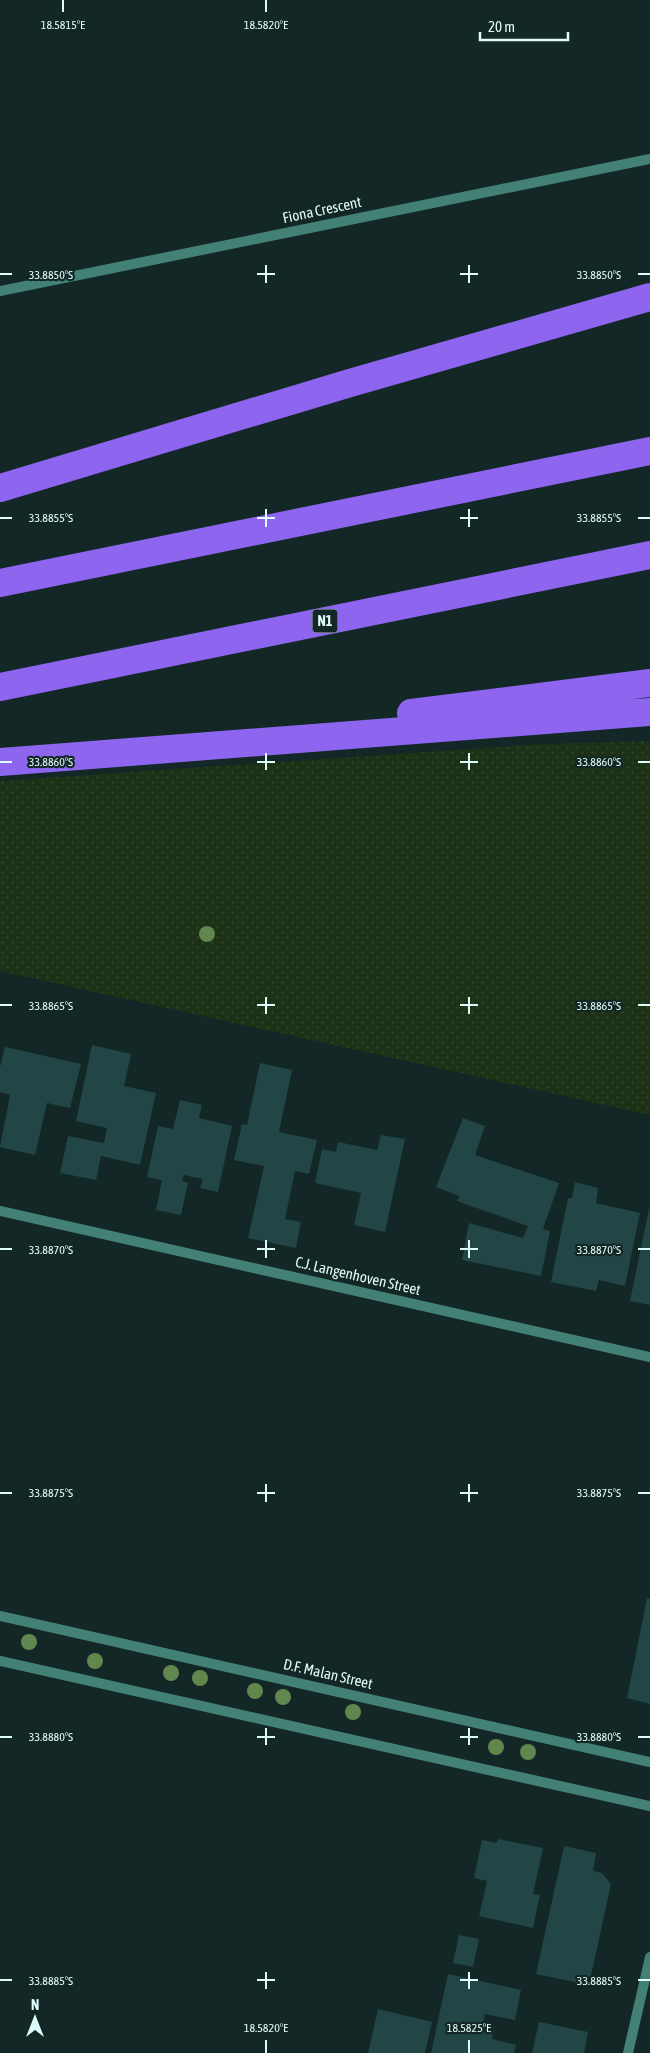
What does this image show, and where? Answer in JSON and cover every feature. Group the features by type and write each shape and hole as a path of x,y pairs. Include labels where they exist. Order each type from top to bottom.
{"highway":[{"path":"0,488 350,383 650,297"},
{"path":"0,583 650,451"},
{"name":"N1","path":"0,687 650,555"},
{"path":"45,758 650,683"},
{"path":"0,762 650,712"}],"street":[{"name":"Fiona Crescent","path":"0,291 650,159"},
{"name":"C.J. Langenhoven Street","path":"0,1211 650,1357"},
{"name":"D.F. Malan Street","path":"0,1616 650,1762"},
{"path":"0,1661 650,1806"},
{"path":"628,2053 650,1956"}],"green space":[{"path":"650,741 650,1115 0,971 0,781 543,744"}],"building":[{"path":"92,1045 131,1054 124,1086 156,1093 140,1165 101,1156 96,1180 60,1173 68,1136 104,1143 107,1128 76,1121"},
{"path":"5,1047 81,1064 70,1108 47,1103 35,1155 0,1147 10,1095 0,1092 0,1067"},
{"path":"260,1063 292,1070 279,1132 317,1140 309,1174 295,1171 285,1219 301,1222 296,1248 248,1238 264,1166 234,1160 242,1124 247,1125"},
{"path":"180,1100 202,1105 199,1118 232,1126 218,1192 200,1188 203,1179 184,1175 182,1181 188,1183 181,1215 156,1210 162,1180 147,1177 158,1126 173,1129"},
{"path":"463,1118 485,1126 475,1155 559,1183 543,1229 550,1231 541,1276 462,1260 469,1223 523,1238 528,1226 457,1201 459,1196 436,1187"},
{"path":"381,1135 405,1139 385,1232 354,1225 361,1193 315,1183 322,1149 336,1152 338,1142 377,1150"},
{"path":"575,1182 598,1188 596,1203 640,1213 625,1286 599,1280 596,1291 551,1282 568,1198 572,1198"},
{"path":"650,1209 650,1305 630,1301"},
{"path":"647,1598 650,1599 650,1704 627,1698"},
{"path":"498,1839 543,1848 533,1894 540,1895 533,1928 479,1916 487,1881 474,1878 482,1840 497,1843"},
{"path":"564,1846 596,1853 593,1871 602,1873 611,1884 589,1985 536,1974"},
{"path":"459,1935 479,1939 473,1967 453,1963"},
{"path":"448,1974 521,1990 515,2020 485,2014 482,2027 494,2030 492,2039 516,2045 514,2053 431,2053"},
{"path":"378,2009 432,2022 425,2053 368,2053"},
{"path":"539,2022 588,2032 584,2053 532,2053"}]}
